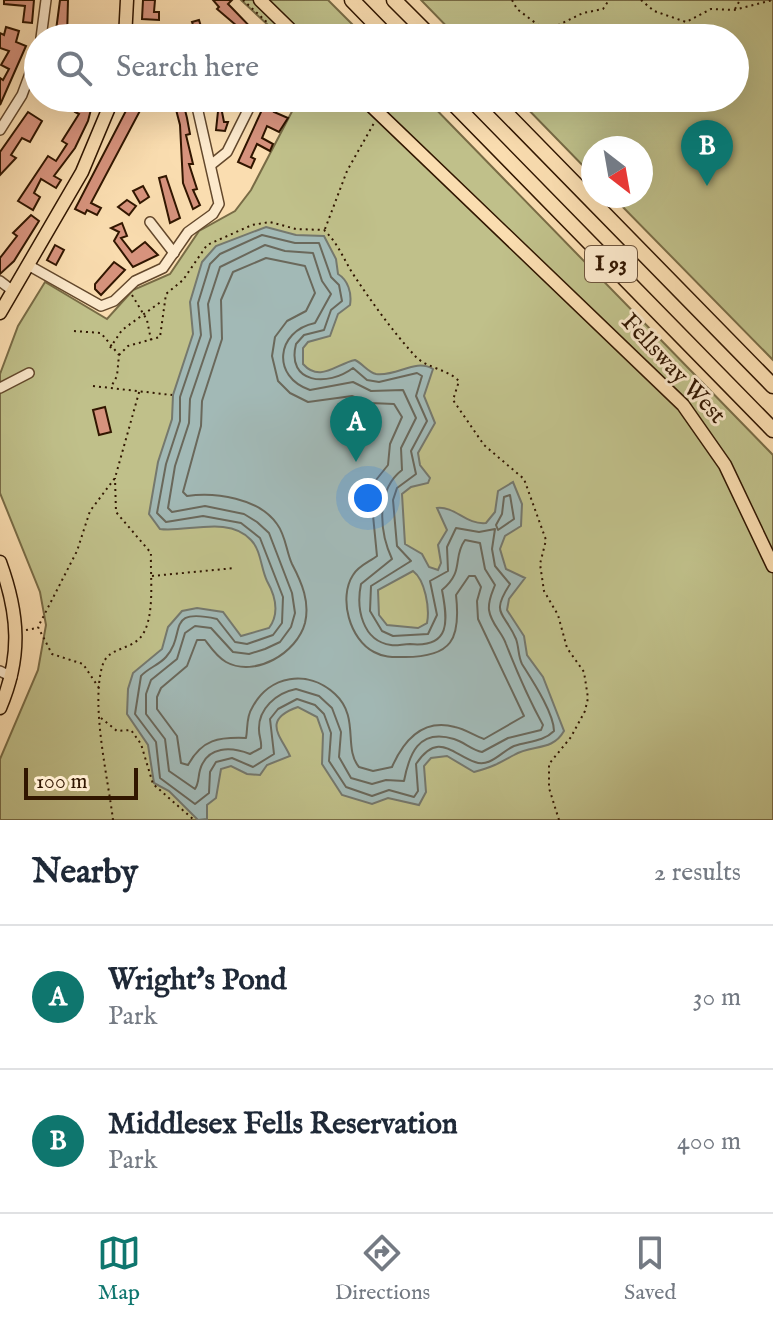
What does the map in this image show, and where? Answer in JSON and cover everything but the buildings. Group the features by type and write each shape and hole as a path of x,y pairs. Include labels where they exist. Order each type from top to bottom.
{"highway":[{"path":"352,0 375,24"},
{"path":"394,0 418,24"},
{"name":"I 93","path":"462,112 773,430"},
{"name":"I 93","path":"505,112 773,386"}],"main road":[{"path":"126,24 127,0"},
{"path":"262,2 280,24"},
{"path":"0,313 82,172 107,112"},
{"name":"Fellsway West","path":"379,114 683,405 725,465 773,566"},
{"path":"0,562 17,620 0,708"}],"street":[{"path":"43,24 46,0"},
{"path":"0,130 24,90"},
{"path":"28,265 98,305 111,303 128,287 159,272 190,230 218,207 212,164 199,112"},
{"path":"212,164 227,152 247,112"},
{"path":"150,222 174,253"},
{"path":"0,281 13,291"},
{"path":"0,388 29,373"}],"path":[{"path":"243,0 274,24"},
{"path":"512,0 517,9 537,24"},
{"path":"560,24 583,13 603,9 609,0"},
{"path":"641,0 654,11 686,22 711,9 734,10 773,0"},
{"path":"734,10 740,0"},
{"path":"324,230 347,171 379,114"},
{"path":"110,348 122,330 163,301 190,270 198,254 216,240 261,223 324,230 416,356 449,372 459,381 453,400 479,440 524,479 546,540 540,564 544,591 558,615 567,648 583,668 587,688 583,715 549,764 549,788 559,820"},
{"path":"128,287 137,309 143,314 151,342"},
{"path":"111,387 117,376 119,355 124,348 151,342 162,335 163,301"},
{"path":"74,331 101,333 110,348 119,355"},
{"path":"93,386 172,395"},
{"path":"113,820 108,773 99,738 106,658 142,636 148,617 148,546 113,506 115,478 140,389"},
{"path":"26,630 38,627 77,551 90,511 115,478"},
{"path":"150,576 235,568"},
{"path":"38,627 52,654 83,664 101,690"},
{"path":"100,717 117,731 131,730 141,744 153,784 194,820"}],"green space":[{"path":"241,0 328,0 352,24 267,24"},
{"path":"421,0 773,0 773,360 624,208 653,208 653,136 581,136 581,164 531,112 749,112 749,24 444,24"},
{"path":"292,112 439,112 773,455 773,820 0,820 0,759 38,670 46,625 40,592 0,493 0,374 18,326 45,282 107,319 133,290 170,274 199,231 235,211 251,190"}],"water":[{"path":"266,227 296,235 324,236 336,259 338,274 348,287 350,305 338,314 330,336 308,342 303,348 303,364 316,372 328,371 355,360 376,374 419,366 433,369 424,396 435,423 418,453 420,465 430,478 428,483 411,487 402,494 405,544 422,554 429,567 438,570 441,563 438,545 447,530 437,508 486,523 495,512 498,491 513,482 522,504 521,526 505,536 500,549 506,569 525,578 509,599 507,610 524,636 527,655 543,677 564,731 554,742 474,772 447,756 431,758 424,766 426,792 419,805 388,798 372,804 342,795 322,764 323,734 317,717 298,707 280,717 277,723 279,735 290,756 267,765 260,775 247,774 231,766 221,769 216,798 207,805 207,819 198,820 169,791 154,783 148,745 127,714 128,689 133,673 162,649 168,627 182,611 197,608 223,612 241,636 269,628 276,611 273,593 257,549 242,533 219,527 160,529 149,514 158,462 172,419 173,395 193,334 190,302 202,262 216,246","holes":["413,571 426,595 427,623 418,628 387,625 379,615 378,590"]}],"place":[{"name":"Middlesex Fells Reservation","path":"707,186"},
{"name":"Wright's Pond","path":"356,462"}]}
